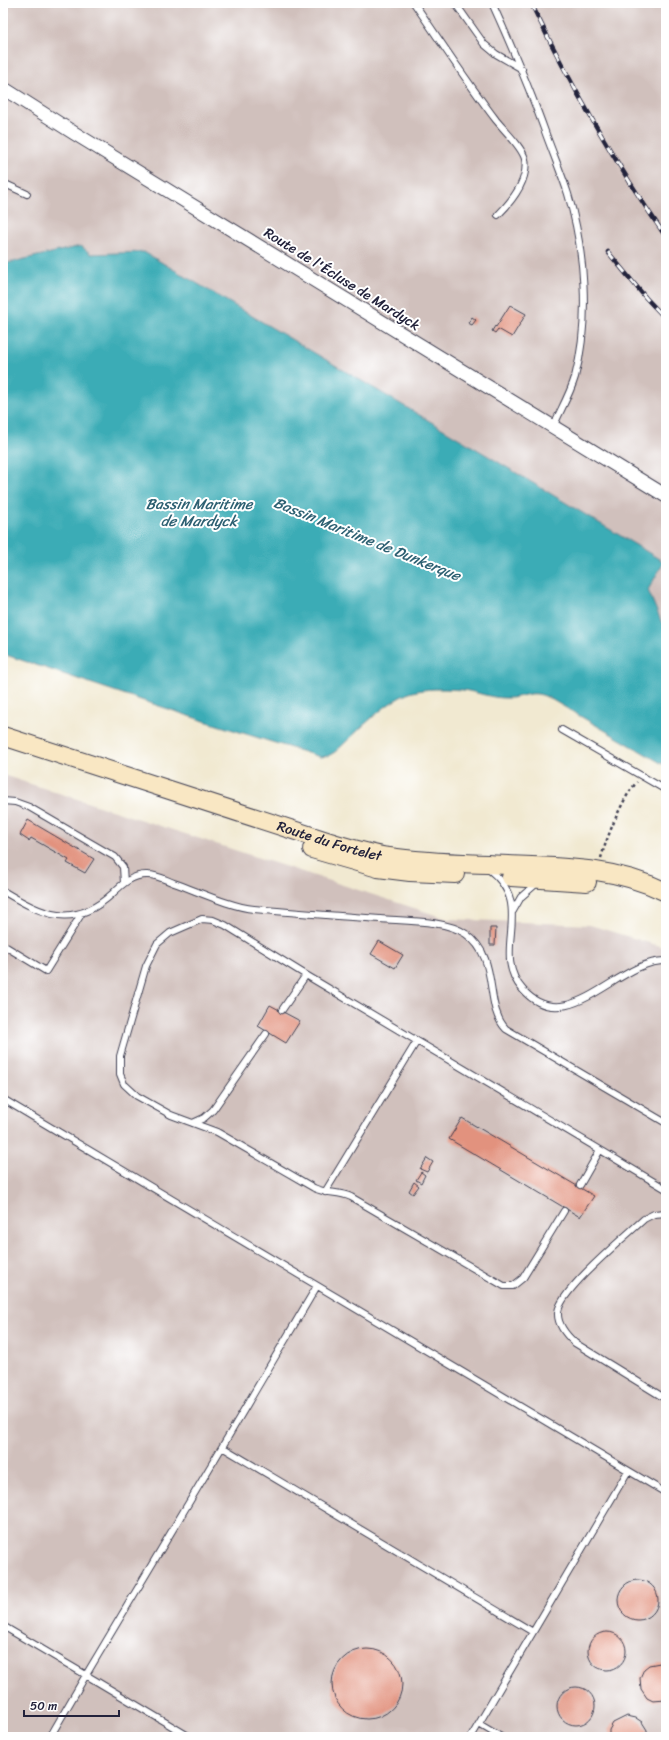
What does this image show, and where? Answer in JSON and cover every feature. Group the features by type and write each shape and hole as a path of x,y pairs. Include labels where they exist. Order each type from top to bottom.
{"main road":[{"name":"Route du Fortelet","path":"3,736 362,851 402,858 598,870 634,878 666,892"},
{"name":"Route du Fortelet","path":"3,749 359,864 399,871 547,879 618,885 648,893 666,900"}],"street":[{"name":"Route de l'Écluse de Mardyck","path":"3,88 666,496"}],"lane":[{"path":"414,3 496,119 525,157 525,168 519,188 512,200 498,214"},
{"path":"455,3 484,44 504,59 522,69"},
{"path":"492,3 522,69 568,194 575,223 580,256 583,307 581,340 574,378 553,427"},
{"path":"3,183 27,194"},
{"path":"562,730 666,790"},
{"path":"3,801 15,802 29,807 115,857 123,868 124,883"},
{"path":"476,863 485,867 497,876 510,895 513,912 510,950 511,971 518,984 527,994 545,1004 560,1006 574,1003 641,966 666,961"},
{"path":"3,891 28,906 42,912 64,915 82,913 97,906 124,883 138,876 152,875 248,908 449,927 463,932 477,945 487,963 498,1015 506,1029 666,1123"},
{"path":"513,912 517,902 525,893 535,884 547,879"},
{"path":"3,945 46,971 82,913"},
{"path":"564,1211 523,1278 516,1285 508,1287 499,1284 351,1197 338,1192 325,1192 314,1188 217,1132 171,1115 137,1096 127,1087 120,1074 120,1056 147,962 157,944 170,934 202,919 213,920 225,925 416,1041 666,1189"},
{"path":"282,1010 306,975"},
{"path":"193,1123 204,1118 213,1110 266,1034"},
{"path":"325,1192 416,1041"},
{"path":"3,1099 666,1493"},
{"path":"580,1184 600,1150"},
{"path":"666,1213 654,1214 644,1218 573,1286 562,1302 558,1314 559,1322 564,1332 575,1343 666,1399"},
{"path":"50,1737 317,1286"},
{"path":"222,1447 533,1632"},
{"path":"471,1737 628,1471"},
{"path":"3,1626 190,1737"},
{"path":"478,1724 501,1737"}],"path":[{"path":"598,870 605,843 628,793 643,776"}],"shaded area":[{"path":"3,3 666,3 666,630 648,590 664,562 144,252 91,254 81,246 3,264"},
{"path":"3,775 448,919 590,925 666,948 666,1737 3,1737"}],"water":[{"name":"Bassin Maritime de Mardyck","path":"81,246 91,254 144,252 664,562 648,590 666,630 666,766 549,698 537,694 505,698 463,690 434,689 406,694 385,707 335,752 328,756 320,757 198,719 3,654 3,264"}],"building":[{"path":"510,305 526,314 512,337 498,329 495,333 492,331"},
{"path":"472,317 476,320 472,325 468,323"},
{"path":"28,820 94,859 85,873 67,863 69,860 31,838 29,841 20,835"},
{"path":"490,928 496,928 495,945 490,945"},
{"path":"379,941 403,955 395,968 371,954"},
{"path":"270,1005 300,1021 286,1043 258,1026"},
{"path":"462,1118 594,1196 580,1217 449,1139"},
{"path":"427,1158 433,1162 427,1172 420,1169"},
{"path":"421,1172 425,1175 421,1183 416,1180"},
{"path":"414,1182 419,1186 413,1194 409,1191"},
{"path":"638,1580 652,1586 658,1600 652,1614 638,1620 624,1614 618,1600 624,1586"},
{"path":"603,1632 611,1632 621,1637 625,1644 625,1658 621,1665 611,1670 603,1670 593,1665 591,1662 588,1655 588,1647 593,1637 596,1635"},
{"path":"367,1649 386,1655 396,1665 402,1684 396,1703 386,1713 367,1719 348,1713 338,1703 332,1684 338,1665 348,1655"},
{"path":"660,1663 666,1664 666,1700 653,1701 647,1698 641,1689 640,1678 644,1669 649,1665"},
{"path":"572,1687 580,1687 590,1692 594,1699 594,1713 590,1720 580,1725 572,1725 562,1720 560,1717 557,1710 557,1702 562,1692 565,1690"},
{"path":"627,1716 636,1718 642,1722 647,1730 647,1737 609,1737 609,1730 613,1723"}],"railway":[{"path":"531,3 561,63 594,123 629,181 666,237"},
{"path":"608,252 646,298 666,319"}],"water label":[{"name":"Bassin Maritime de Dunkerque","path":"367,539"}]}
